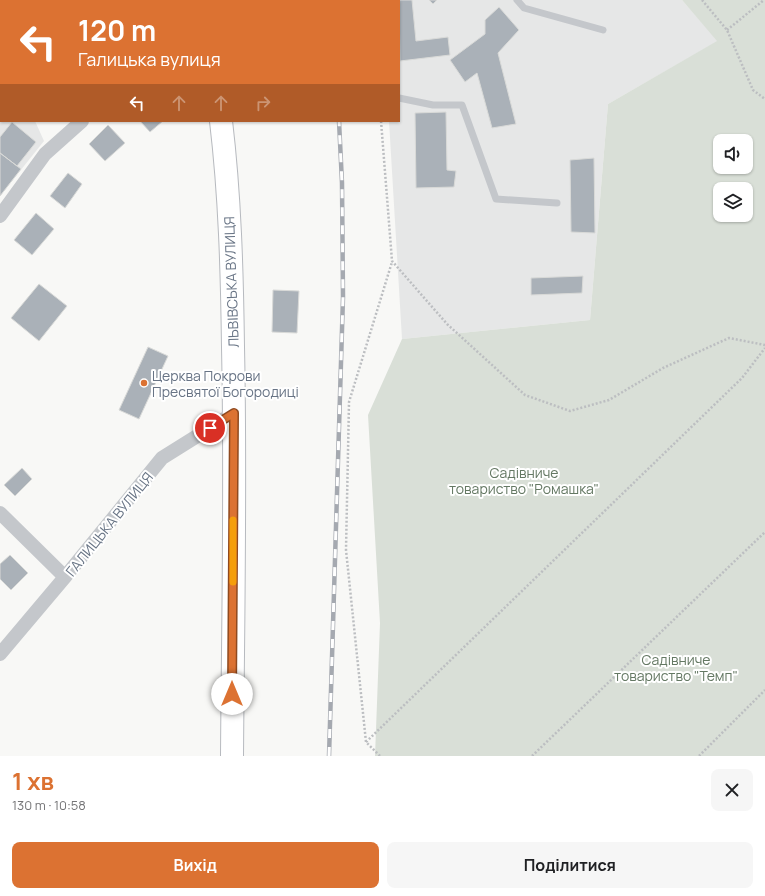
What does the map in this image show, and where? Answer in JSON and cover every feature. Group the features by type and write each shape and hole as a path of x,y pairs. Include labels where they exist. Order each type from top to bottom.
{"main road":[{"name":"ЛЬВІВСЬКА ВУЛИЦЯ","path":"220,122 224,145 231,248 234,413 232,756"}],"street":[{"path":"0,216 45,154 81,122"},
{"name":"ГАЛИЦЬКА ВУЛИЦЯ","path":"0,654 162,458 234,413"},
{"path":"0,513 65,577"}],"lane":[{"path":"517,0 524,8 603,30"},
{"path":"400,98 433,105 462,105 496,199 557,203"}],"path":[{"path":"702,0 727,30 753,90 765,99"},
{"path":"727,30 764,0"},
{"path":"380,756 366,742 346,550 350,402 392,261 381,122"},
{"path":"392,261 447,324 525,395 570,411 608,400 663,368 729,338 765,345"},
{"path":"366,742 742,378 765,348"},
{"path":"532,756 765,532"},
{"path":"699,756 765,690"}],"shaded area":[{"path":"400,0 682,0 718,41 608,104 590,320 402,339 389,122 400,122"},
{"path":"0,122 35,122 44,141 0,196"}],"green space":[{"name":"Садівниче товариство \"Ромашка\"","path":"682,0 765,0 765,756 375,756 380,623 368,415 402,339 590,320 608,104 717,41"}],"building":[{"path":"400,0 412,0 416,41 448,37 450,55 400,61"},
{"path":"429,0 437,0 433,4"},
{"path":"499,7 519,30 498,53 516,124 492,128 477,73 465,82 450,60 485,34 485,20"},
{"path":"446,112 447,170 456,171 454,187 416,188 415,113"},
{"path":"12,122 36,142 17,166 0,153 0,137"},
{"path":"141,122 162,122 150,132"},
{"path":"108,125 125,143 105,161 89,144"},
{"path":"0,153 21,169 0,196"},
{"path":"594,158 595,233 571,232 570,160"},
{"path":"68,173 82,184 65,208 50,196"},
{"path":"36,213 54,229 32,255 14,240"},
{"path":"583,276 582,293 531,295 531,278"},
{"path":"39,284 67,306 39,341 11,318"},
{"path":"273,290 299,291 297,333 272,332"},
{"name":"Церква Покрови Пресвятої Богородиці","path":"148,347 168,356 139,419 119,410"},
{"path":"22,468 32,479 15,496 4,485"},
{"path":"10,555 28,573 11,590 0,579 0,564"}],"railway":[{"path":"329,756 343,297 342,183 339,122"}],"slow traffic":[{"path":"233,520 233,582"}],"place":[{"name":"Церква Покрови Пресвятої Богородиці","path":"144,383"}],"route":[{"path":"210,428 234,413 232,694"}],"park label":[{"name":"Садівниче товариство \"Темп\"","path":"676,668"}]}
